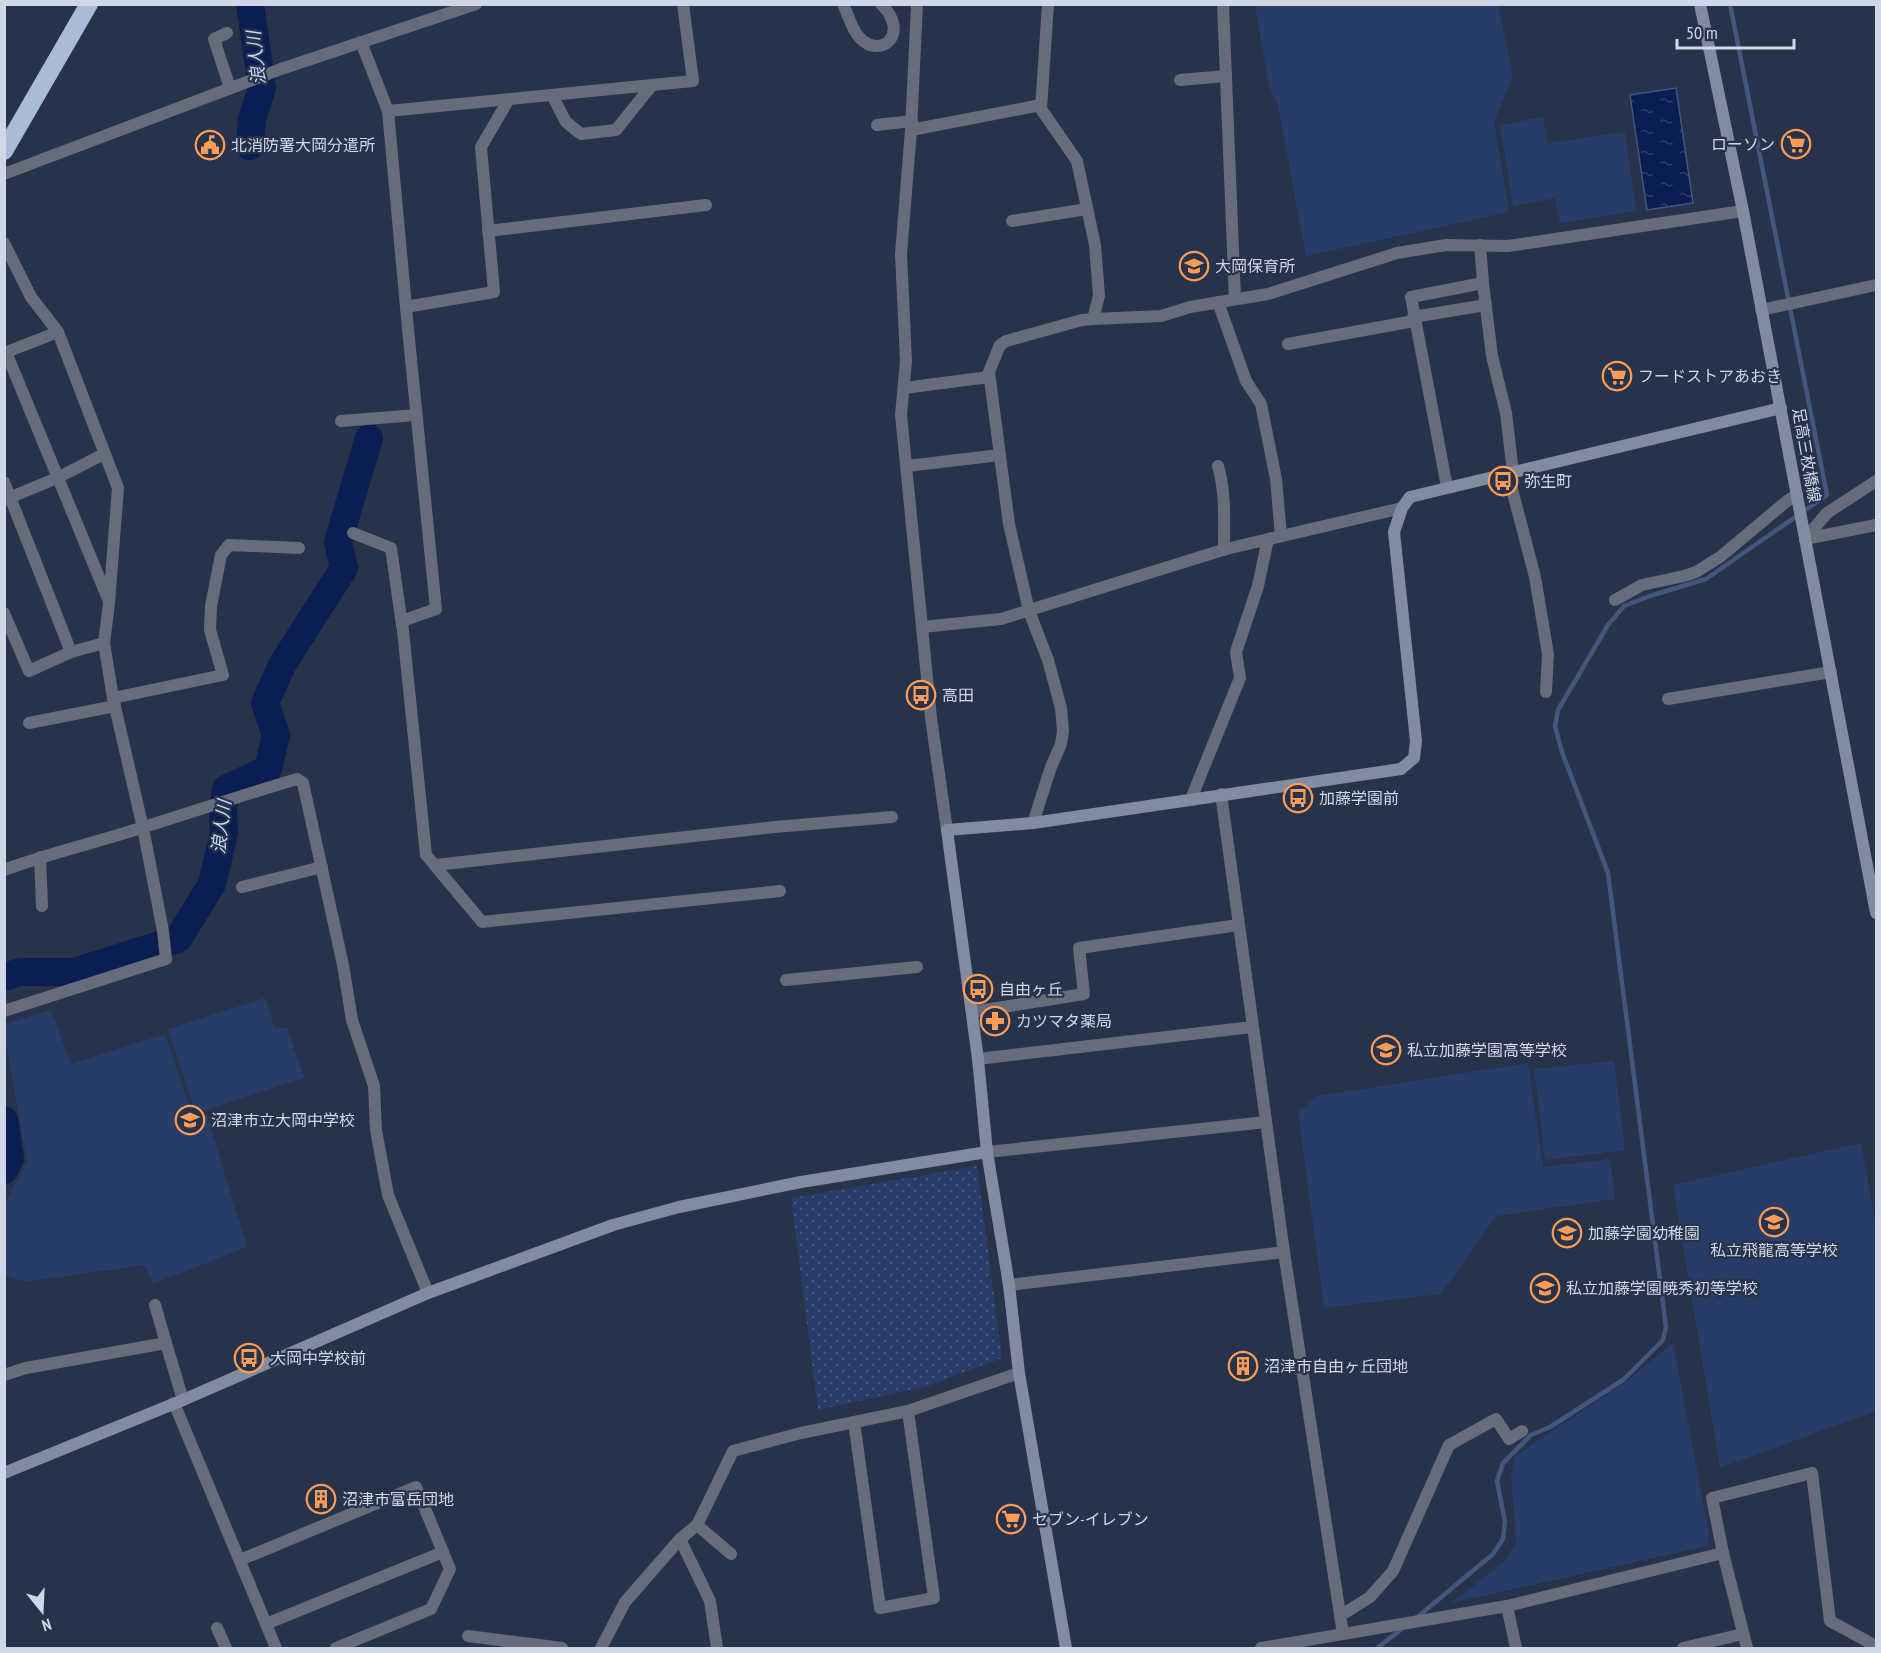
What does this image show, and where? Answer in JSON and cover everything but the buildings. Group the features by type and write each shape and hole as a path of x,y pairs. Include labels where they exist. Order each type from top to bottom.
{"highway":[{"path":"4,151 89,4"}],"street":[{"path":"4,174 267,74 476,4"},
{"path":"388,111 693,81 683,4"},
{"path":"843,4 859,38 875,47 890,41 895,29 894,21 881,4"},
{"path":"917,4 911,126 901,254 906,361 901,416 931,718 972,1012 987,1152 1009,1286 1019,1373 1066,1648"},
{"path":"1048,4 1041,109 1077,161 1095,245 1099,296 1094,319"},
{"path":"1223,4 1235,299"},
{"name":"足高三枚橋線","path":"1700,4 1743,210 1876,913"},
{"path":"227,33 214,39 230,88"},
{"path":"361,42 388,111 436,609 402,621 402,625"},
{"path":"1180,80 1226,76"},
{"path":"552,95 566,122 581,134 616,130 652,85"},
{"path":"406,307 494,292 481,147 509,99"},
{"path":"877,125 911,126 1041,105"},
{"path":"488,231 706,205"},
{"path":"1012,221 1087,209"},
{"path":"1033,823 1061,744 1063,731 1061,708 1048,660 1029,611 1009,524 989,377 1000,345 1006,341 1082,320 1161,316 1190,307 1269,294 1397,253 1446,245 1508,246 1743,210"},
{"path":"4,243 31,297 58,333 118,488 104,643 114,702 143,828 166,951 166,959 4,1011"},
{"path":"1480,245 1492,356 1506,413 1511,473 1537,588 1548,654 1546,693"},
{"path":"1446,487 1411,297 1484,283"},
{"path":"1761,310 1876,285"},
{"path":"1218,302 1246,381 1261,404 1276,479 1281,536"},
{"path":"1288,344 1486,305"},
{"path":"58,333 5,353 109,603"},
{"path":"904,388 989,377"},
{"path":"947,830 1033,823 1401,769 1414,758 1416,741 1394,532 1402,508 1410,497 1781,408"},
{"path":"341,421 416,415"},
{"path":"8,498 57,478 104,454"},
{"path":"907,466 1000,455"},
{"path":"1218,466 1224,501 1224,550"},
{"path":"1805,539 1827,513 1876,481"},
{"path":"4,482 8,498 72,652"},
{"path":"1616,600 1642,585 1696,572 1720,557 1797,495"},
{"path":"922,627 1001,619 1224,550 1402,508"},
{"path":"1805,539 1876,525"},
{"path":"353,533 391,548 402,625 426,855 482,922 780,891"},
{"path":"1191,799 1240,678 1236,652 1258,586 1268,539"},
{"path":"29,723 223,675 210,630 211,606 221,555 229,545 299,549"},
{"path":"4,613 28,671 72,652 104,643"},
{"path":"4,649 17,644"},
{"path":"1668,699 1831,672"},
{"path":"4,870 40,857 143,828 234,797 297,780 303,783 344,965 352,1020 374,1086 376,1130 388,1195 428,1293"},
{"path":"1221,794 1284,1252 1343,1634"},
{"path":"435,866 763,829 892,817"},
{"path":"40,857 42,906"},
{"path":"242,887 322,867"},
{"path":"972,1012 1084,994 1079,948 1239,925"},
{"path":"786,980 917,967"},
{"path":"978,1059 1252,1027"},
{"path":"4,1473 179,1401 428,1293 613,1225 679,1207 801,1182 987,1152 1266,1122"},
{"path":"1009,1286 1284,1252"},
{"path":"155,1305 179,1401 276,1648"},
{"path":"4,1375 26,1368 166,1343"},
{"path":"601,1648 625,1602 680,1539 697,1525 733,1451 801,1432 908,1411 1019,1373"},
{"path":"854,1422 880,1608 934,1598 908,1411"},
{"path":"1340,1616 1370,1597 1393,1571 1449,1445 1496,1419 1509,1438 1522,1431"},
{"path":"1747,1648 1723,1553 1712,1497 1812,1473 1830,1621 1876,1646"},
{"path":"240,1560 416,1487 450,1569 431,1609 336,1648"},
{"path":"697,1525 731,1554"},
{"path":"680,1539 710,1601 717,1648"},
{"path":"266,1624 443,1552"},
{"path":"1261,1648 1507,1606 1723,1553"},
{"path":"1507,1606 1516,1648"},
{"path":"217,1628 226,1648"},
{"path":"1683,1648 1743,1634"},
{"path":"468,1636 562,1648"}],"shaded area":[{"path":"1255,5 1498,5 1513,75 1494,122 1509,212 1306,256 1278,106 1269,86"},
{"path":"1543,117 1548,143 1625,132 1636,211 1560,223 1555,198 1513,206 1500,125"},
{"path":"265,998 275,1029 287,1027 304,1078 196,1113 168,1029"},
{"path":"51,1010 71,1064 165,1034 193,1118 207,1115 247,1247 153,1284 144,1265 25,1282 5,1275 5,1202 27,1163 5,1036 5,1024"},
{"path":"1614,1061 1625,1150 1545,1160 1534,1069"},
{"path":"1528,1063 1543,1167 1610,1159 1615,1199 1496,1216 1441,1294 1324,1308 1298,1111 1318,1096"},
{"path":"1861,1143 1876,1226 1876,1411 1720,1468 1673,1185"},
{"path":"977,1166 1002,1358 928,1386 818,1410 791,1198"},
{"path":"1673,1343 1709,1534 1707,1546 1451,1603 1505,1561 1516,1541 1511,1476 1515,1456 1624,1383"}],"water":[{"path":"1676,88 1693,203 1647,210 1630,95"}],"waterway":[{"name":"浪人川","path":"250,4 262,88 252,119 250,146"},
{"path":"1415,1619 1493,1554 1503,1539 1505,1522 1497,1481 1503,1463 1531,1435 1550,1427 1623,1380 1663,1340 1666,1327 1608,873 1562,752 1555,726 1558,710 1608,625 1624,606 1706,579 1827,495 1730,4"},
{"name":"浪人川","path":"4,977 20,972 74,972 178,939 212,884 224,833 223,809 226,789 268,769 276,735 265,703 282,665 344,568 338,542 369,438"},
{"name":"浪人川","path":"4,1120 10,1158 4,1170"},
{"path":"1377,1648 1403,1628"}],"place":[{"name":"ローソン","path":"1796,144"},
{"name":"北消防署大岡分遣所","path":"210,145"},
{"name":"大岡保育所","path":"1194,266"},
{"name":"フードストアあおき","path":"1617,376"},
{"name":"弥生町","path":"1503,481"},
{"name":"高田","path":"921,695"},
{"name":"加藤学園前","path":"1298,798"},
{"name":"自由ヶ丘","path":"978,989"},
{"name":"カツマタ薬局","path":"995,1021"},
{"name":"私立加藤学園高等学校","path":"1386,1050"},
{"name":"沼津市立大岡中学校","path":"190,1120"},
{"name":"私立飛龍高等学校","path":"1774,1222"},
{"name":"加藤学園幼稚園","path":"1567,1233"},
{"name":"私立加藤学園暁秀初等学校","path":"1545,1288"},
{"name":"大岡中学校前","path":"249,1358"},
{"name":"沼津市自由ヶ丘団地","path":"1243,1366"},
{"name":"沼津市富岳団地","path":"321,1499"},
{"name":"セブン-イレブン","path":"1011,1519"}]}
